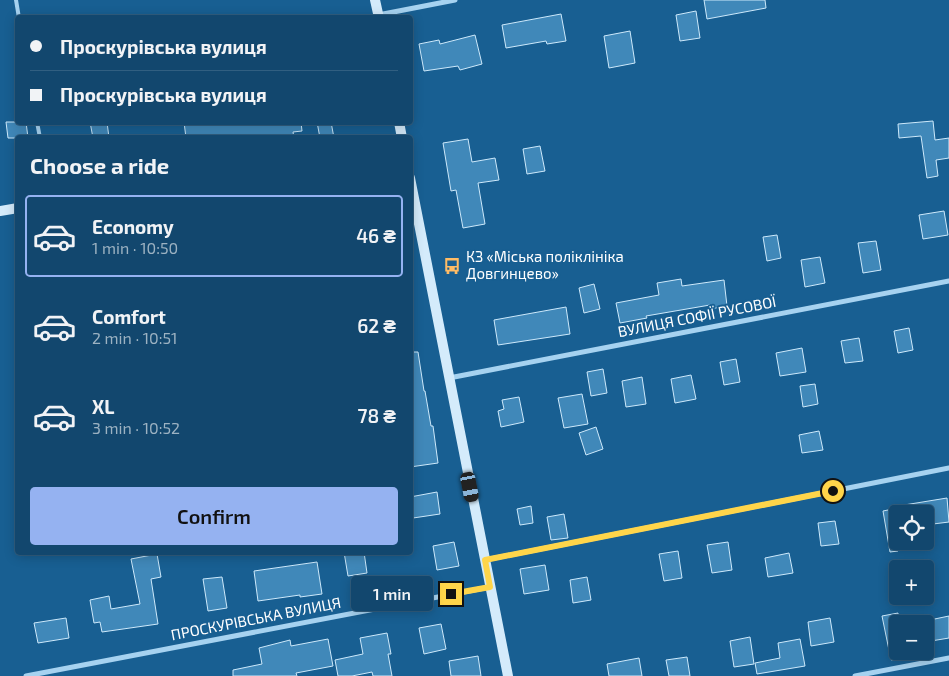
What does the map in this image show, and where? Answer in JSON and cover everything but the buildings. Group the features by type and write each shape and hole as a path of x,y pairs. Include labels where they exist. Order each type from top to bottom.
{"street":[{"path":"375,0 378,15"},
{"path":"383,15 455,0"},
{"path":"413,193 508,676"},
{"path":"0,211 15,208"},
{"name":"ВУЛИЦЯ СОФІЇ РУСОВОЇ","path":"449,378 949,281"},
{"path":"485,560 949,468"},
{"name":"ПРОСКУРІВСЬКА ВУЛИЦЯ","path":"26,676 490,587"},
{"path":"855,676 949,658"}],"lane":[{"path":"16,0 18,15"}],"place":[{"name":"КЗ «Міська поліклініка Довгинцево»","path":"452,266"}],"route":[{"path":"451,594 490,587 485,560 833,491"}]}
